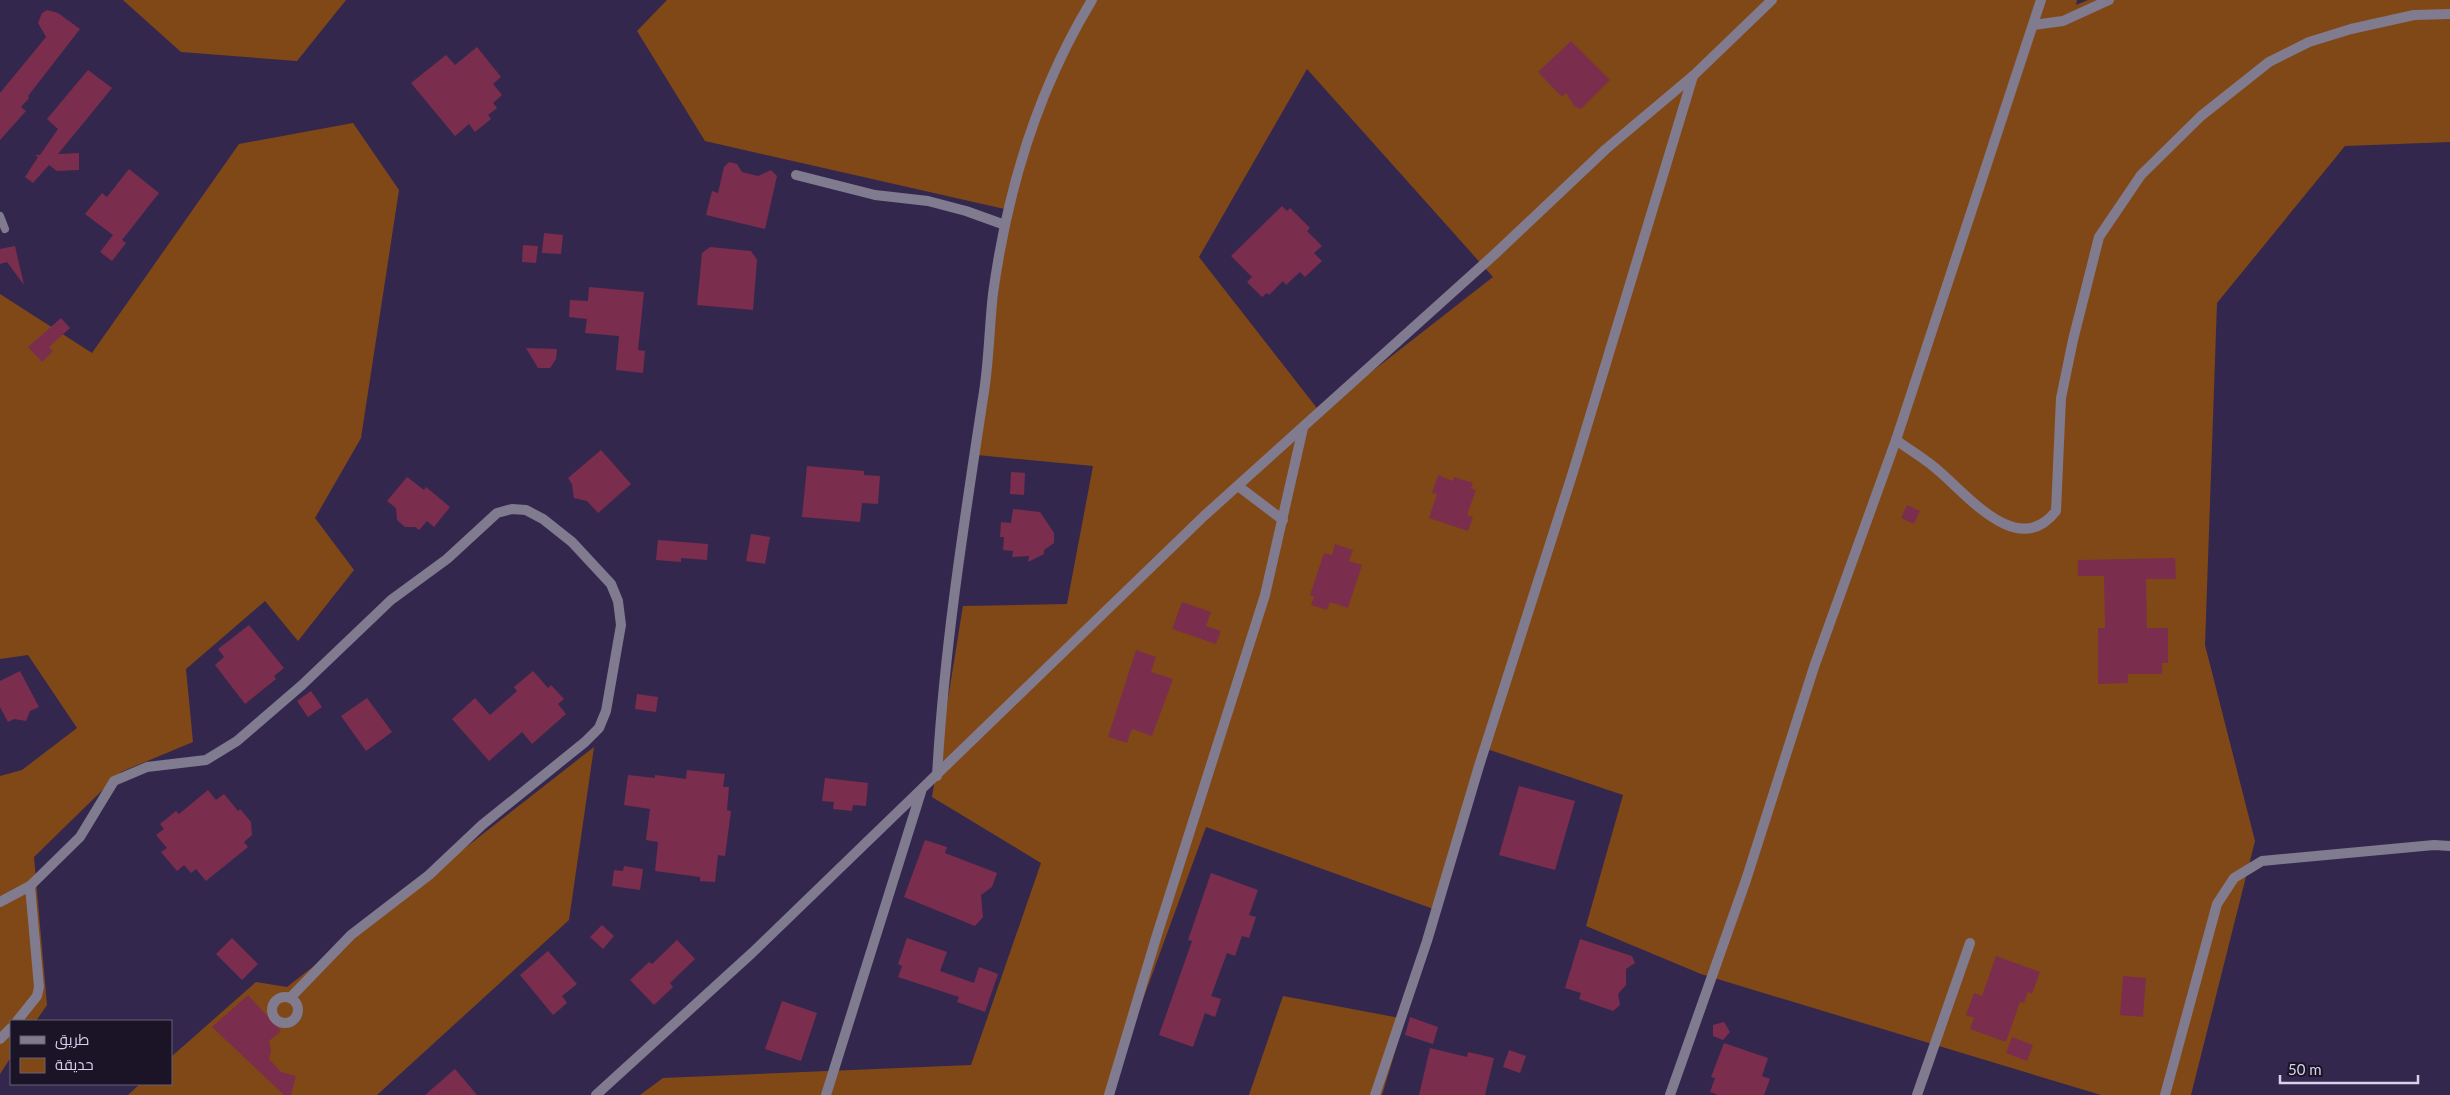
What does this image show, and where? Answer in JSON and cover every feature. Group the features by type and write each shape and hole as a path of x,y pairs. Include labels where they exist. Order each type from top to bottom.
{"street":[{"path":"937,776 940,728 953,619 985,385 993,295 1005,225 1021,163 1036,116 1058,63 1092,0"},
{"path":"596,1095 752,953 937,776 1131,586 1238,486 1606,149 1694,75 1772,0"},
{"path":"1670,1095 1746,880 1814,668 1896,440 2041,0"},
{"path":"2033,25 2063,21 2108,0"},
{"path":"1896,440 1939,471 1982,511 2006,526 2033,528 2047,523 2056,511 2061,398 2073,340 2099,237 2141,175 2201,116 2269,62 2309,42 2352,29 2414,15 2450,14"},
{"path":"1375,1095 1427,941 1478,766 1573,472 1694,75"},
{"path":"796,175 875,195 928,202 966,211 1005,225"},
{"path":"1109,1095 1164,911 1265,595 1303,428"},
{"path":"1238,486 1283,520"},
{"path":"0,902 30,886 80,836 114,781 146,767 194,763 216,755 237,741 302,685 391,600 447,559 497,513 512,509 526,510 543,519 572,542 611,584 618,601 621,624 614,672 606,711 599,728 585,742 482,825 429,875 351,935 290,998"},
{"path":"826,1095 921,791"},
{"path":"2165,1095 2217,904 2234,878 2262,861 2434,845 2450,846"},
{"path":"19,1020 38,996 39,987 30,886"},
{"path":"1917,1095 1970,943"},
{"path":"0,1039 10,1029"}],"lane":[{"path":"0,216 5,229"}],"green space":[{"path":"123,0 346,0 297,61 181,52"},
{"path":"667,0 2077,0 2076,5 2088,0 2450,0 2450,142 2345,146 2217,303 2205,645 2255,841 2191,1095 2101,1095 1701,974 1586,926 1623,795 1487,749 1439,911 1206,827 1108,1095 640,1095 663,1078 971,1065 1041,863 932,797 963,606 1067,604 1093,466 977,455 1009,210 705,141 637,31","holes":["1307,69 1493,277 1320,412 1199,257"]},
{"path":"353,123 399,190 361,438 315,518 354,570 298,641 265,601 186,669 193,742 121,772 34,857 47,1005 37,1020 10,1020 10,1059 0,1074 0,776 22,770 77,728 28,655 0,659 0,294 92,353 239,144"},
{"path":"594,747 569,920 377,1095 128,1095 139,1085 172,1085 172,1056 256,982 287,987"},
{"path":"1283,996 1405,1019 1382,1095 1249,1095"}],"building":[{"path":"47,10 58,13 80,29 28,96 29,98 21,107 26,111 0,140 0,93 46,37 38,23 42,13"},
{"path":"1571,41 1610,80 1581,109 1574,106 1566,93 1562,97 1538,72"},
{"path":"477,47 501,77 493,84 502,95 493,103 497,108 488,115 491,119 475,132 469,124 455,136 411,83 446,55 455,65"},
{"path":"88,70 112,88 58,154 79,153 79,170 57,171 49,165 33,183 25,177 38,157 35,155 40,155 58,129 47,119"},
{"path":"729,162 737,164 742,172 758,176 771,170 777,176 765,229 706,215 712,191 718,193 724,167"},
{"path":"129,169 159,193 122,240 126,243 112,261 100,252 113,235 85,214 102,193 107,197"},
{"path":"1282,206 1287,211 1290,208 1310,228 1307,231 1322,246 1314,253 1322,261 1305,277 1300,272 1286,285 1283,281 1269,295 1267,293 1262,297 1247,282 1252,277 1231,256"},
{"path":"544,233 563,235 561,254 542,253"},
{"path":"523,245 538,246 536,263 522,262"},
{"path":"15,246 24,285 7,262 0,264 0,249"},
{"path":"710,247 751,251 757,260 753,310 697,305 702,253"},
{"path":"589,287 644,292 638,350 645,351 643,373 616,370 619,336 585,333 587,319 569,317 570,300 588,301"},
{"path":"61,318 70,328 49,347 53,351 42,362 28,347"},
{"path":"526,348 557,349 556,359 550,368 538,368"},
{"path":"601,450 631,484 598,513 587,501 574,498 572,484 568,478"},
{"path":"807,466 864,471 864,475 880,476 878,504 862,503 860,522 802,517"},
{"path":"1011,472 1025,473 1024,495 1010,494"},
{"path":"1438,475 1453,481 1454,477 1473,483 1471,488 1476,490 1467,515 1473,517 1468,531 1429,518 1437,494 1432,493"},
{"path":"407,477 424,490 426,487 450,507 434,527 427,521 419,530 415,527 405,527 397,520 396,508 387,501"},
{"path":"1907,505 1920,511 1914,524 1901,518"},
{"path":"1013,509 1040,512 1054,533 1054,543 1044,550 1044,554 1028,562 1029,556 1012,557 1013,551 1003,550 1004,537 1000,537 1001,522 1011,523"},
{"path":"751,534 770,537 765,564 746,561"},
{"path":"658,540 708,544 707,560 681,558 681,562 656,560"},
{"path":"1335,544 1353,550 1349,561 1362,565 1348,608 1330,602 1327,610 1311,605 1314,597 1310,595 1324,553 1332,555"},
{"path":"2175,558 2176,579 2146,579 2147,628 2168,628 2168,663 2162,663 2162,674 2128,674 2128,683 2098,684 2098,628 2105,628 2104,576 2078,576 2078,560"},
{"path":"1182,602 1211,612 1206,626 1221,631 1216,644 1172,629"},
{"path":"249,625 284,668 274,676 276,679 245,704 215,665 224,657 218,649"},
{"path":"1136,650 1156,657 1151,672 1173,679 1152,736 1132,729 1127,743 1108,737"},
{"path":"20,671 39,707 30,711 26,721 14,719 8,722 0,707 0,681"},
{"path":"533,671 548,688 551,685 564,699 558,704 566,714 532,744 522,732 489,761 452,719 475,698 490,715 517,691 514,687"},
{"path":"311,691 322,707 308,717 297,701"},
{"path":"637,694 658,697 656,712 635,709"},
{"path":"367,698 392,732 366,751 341,716"},
{"path":"687,770 725,774 723,787 729,787 727,810 731,811 725,856 718,855 715,882 700,881 700,877 655,871 658,842 646,840 650,809 624,805 628,775 655,778 655,775 686,779"},
{"path":"825,778 868,783 866,806 853,805 852,811 833,809 834,802 822,801"},
{"path":"1519,786 1575,801 1555,870 1499,855"},
{"path":"208,790 216,800 224,794 238,811 240,809 251,822 252,835 244,842 248,847 206,881 196,869 191,873 184,865 177,871 161,852 167,848 156,835 164,829 160,824 176,811 179,814"},
{"path":"925,840 947,847 945,853 997,873 992,887 981,895 983,917 975,926 904,897"},
{"path":"624,866 643,869 640,890 612,886 614,870 623,871"},
{"path":"1211,873 1258,890 1249,915 1256,917 1249,938 1242,936 1235,956 1227,953 1211,996 1221,999 1215,1017 1205,1013 1193,1047 1159,1035 1192,941 1188,940"},
{"path":"602,925 614,936 603,949 590,937"},
{"path":"232,938 258,964 242,980 216,954"},
{"path":"907,938 947,952 940,971 974,983 979,967 998,974 985,1012 957,1002 959,997 898,977 902,966 898,964"},
{"path":"1580,939 1632,956 1635,963 1626,969 1626,985 1618,994 1620,1005 1613,1011 1579,999 1581,993 1565,988"},
{"path":"677,940 695,959 670,983 673,987 654,1005 630,980 649,962 652,964"},
{"path":"548,951 577,984 562,996 567,1003 553,1015 520,975"},
{"path":"1996,956 2040,972 2032,994 2028,992 2024,1003 2020,1002 2006,1042 1970,1029 1974,1018 1966,1015 1974,993 1982,996"},
{"path":"2123,976 2146,978 2143,1017 2120,1015"},
{"path":"248,995 281,1031 269,1041 271,1051 269,1059 281,1072 296,1076 291,1095 284,1095 212,1027"},
{"path":"782,1001 817,1013 801,1061 765,1049"},
{"path":"1410,1017 1438,1027 1433,1044 1405,1035"},
{"path":"1724,1022 1730,1032 1723,1040 1713,1036 1713,1025"},
{"path":"2012,1037 2033,1045 2027,1061 2006,1053"},
{"path":"1724,1043 1768,1058 1762,1076 1770,1079 1764,1095 1718,1095 1710,1092 1715,1078 1711,1077"},
{"path":"1430,1048 1467,1057 1468,1052 1494,1058 1485,1095 1419,1095"},
{"path":"1509,1050 1526,1056 1520,1073 1503,1067"},
{"path":"455,1069 477,1095 425,1095"}]}
